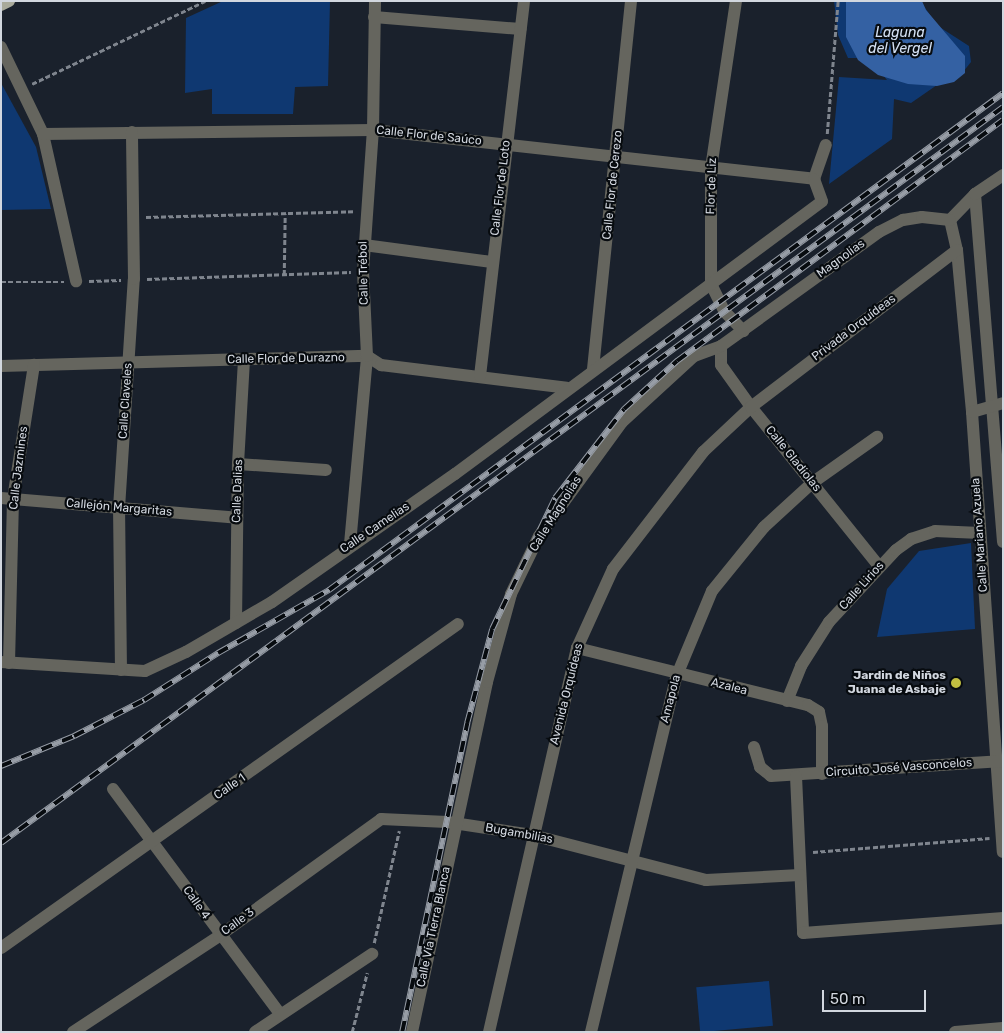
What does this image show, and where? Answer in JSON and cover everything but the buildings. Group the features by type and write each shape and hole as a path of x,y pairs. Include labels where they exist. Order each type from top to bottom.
{"main road":[{"path":"1,5 9,1"}],"street":[{"name":"Calle Trébol","path":"350,544 367,356 363,272 364,210 373,130 375,1"},
{"name":"Calle Flor de Loto","path":"480,376 524,1"},
{"name":"Calle Flor de Cerezo","path":"593,369 631,1"},
{"name":"Flor de Liz","path":"736,1 711,168 711,284 724,312 743,331"},
{"path":"374,17 521,29"},
{"path":"1,47 43,134 76,282"},
{"name":"Calle Flor de Saúco","path":"43,134 373,130 814,179"},
{"name":"Calle Claveles","path":"121,670 119,508 134,279 132,132"},
{"path":"814,179 826,145"},
{"path":"950,220 975,194 1003,175"},
{"name":"Calle Camelias","path":"5,662 145,671 169,662 236,623 306,579 350,544 455,474 567,388 822,201 814,179"},
{"name":"Calle Mariano Azuela","path":"975,194 997,406 1003,542"},
{"name":"Magnolias","path":"743,331 879,232 903,220 922,216 950,220"},
{"name":"Calle Mariano Azuela","path":"950,220 957,250 972,412 999,761 1003,852"},
{"path":"364,245 492,262"},
{"name":"Privada Orquídeas","path":"750,407 957,250"},
{"name":"Calle Magnolias","path":"456,823 487,682 511,594 539,536 622,422 694,356 722,346 743,331"},
{"name":"Calle Gladiolas","path":"722,346 721,365 750,407 879,566"},
{"name":"Calle Flor de Durazno","path":"1,366 129,360 244,360 367,356 381,365 567,388"},
{"name":"Calle Dalias","path":"236,623 238,464 244,360"},
{"name":"Calle Jazmines","path":"5,662 7,498 34,364"},
{"path":"972,412 997,406"},
{"name":"Avenida Orquídeas","path":"489,1032 532,834 577,648 609,577 638,533 703,452 750,407"},
{"name":"Amapola","path":"592,1032 677,675 712,592 764,527 812,483 877,437"},
{"path":"974,452 999,444"},
{"path":"238,464 326,470"},
{"name":"Callejón Margaritas","path":"7,498 237,518"},
{"name":"Calle Lirios","path":"787,701 801,666 829,622 879,566 911,539 935,531 980,533"},
{"name":"Calle 1","path":"1,948 458,624"},
{"name":"Azalea","path":"577,648 677,675 808,705 819,712 822,774"},
{"name":"Circuito José Vasconcelos","path":"754,747 760,767 771,776 796,776 999,761"},
{"path":"796,776 803,933 1003,918"},
{"name":"Calle 4","path":"113,789 219,936 280,1014"},
{"name":"Calle 3","path":"72,1032 219,936 381,818 402,818"},
{"name":"Bugambilias","path":"402,818 456,823 532,834 723,882 800,875"},
{"name":"Calle Vía Tierra Blanca","path":"412,1032 456,823"},
{"path":"255,1032 372,954"},
{"path":"955,1032 1002,1029"}],"path":[{"path":"22,89 205,1"},
{"path":"826,145 838,1"},
{"path":"133,217 285,214 364,210"},
{"path":"284,275 285,214"},
{"path":"1,282 76,282 363,272"},
{"path":"352,1032 372,954 402,818"},
{"path":"799,853 1002,837"}],"shaded area":[{"path":"223,1 330,1 328,86 295,87 293,114 212,114 212,89 185,93 186,18"},
{"path":"834,1 920,1 938,26 969,46 971,62 963,72 950,76 911,103 894,99 892,139 829,184 839,77 887,80 869,58 848,58 838,35"},
{"path":"1,83 36,147 51,209 1,210"},
{"path":"971,543 975,629 877,637 887,589 919,551"},
{"path":"769,981 773,1026 700,1032 696,987"}],"water":[{"name":"Laguna del Vergel","path":"846,1 922,1 926,10 965,56 965,73 954,82 937,86 908,84 878,75 858,60 846,37"}],"railway":[{"path":"1,766 74,736 144,700 218,653 329,590 1003,93"},
{"path":"1,843 1003,107"},
{"path":"402,1032 467,723 492,629 555,498 624,409 677,361 1003,120"}],"place":[{"name":"Jardin de Niños Juana de Asbaje","path":"956,683"}]}
